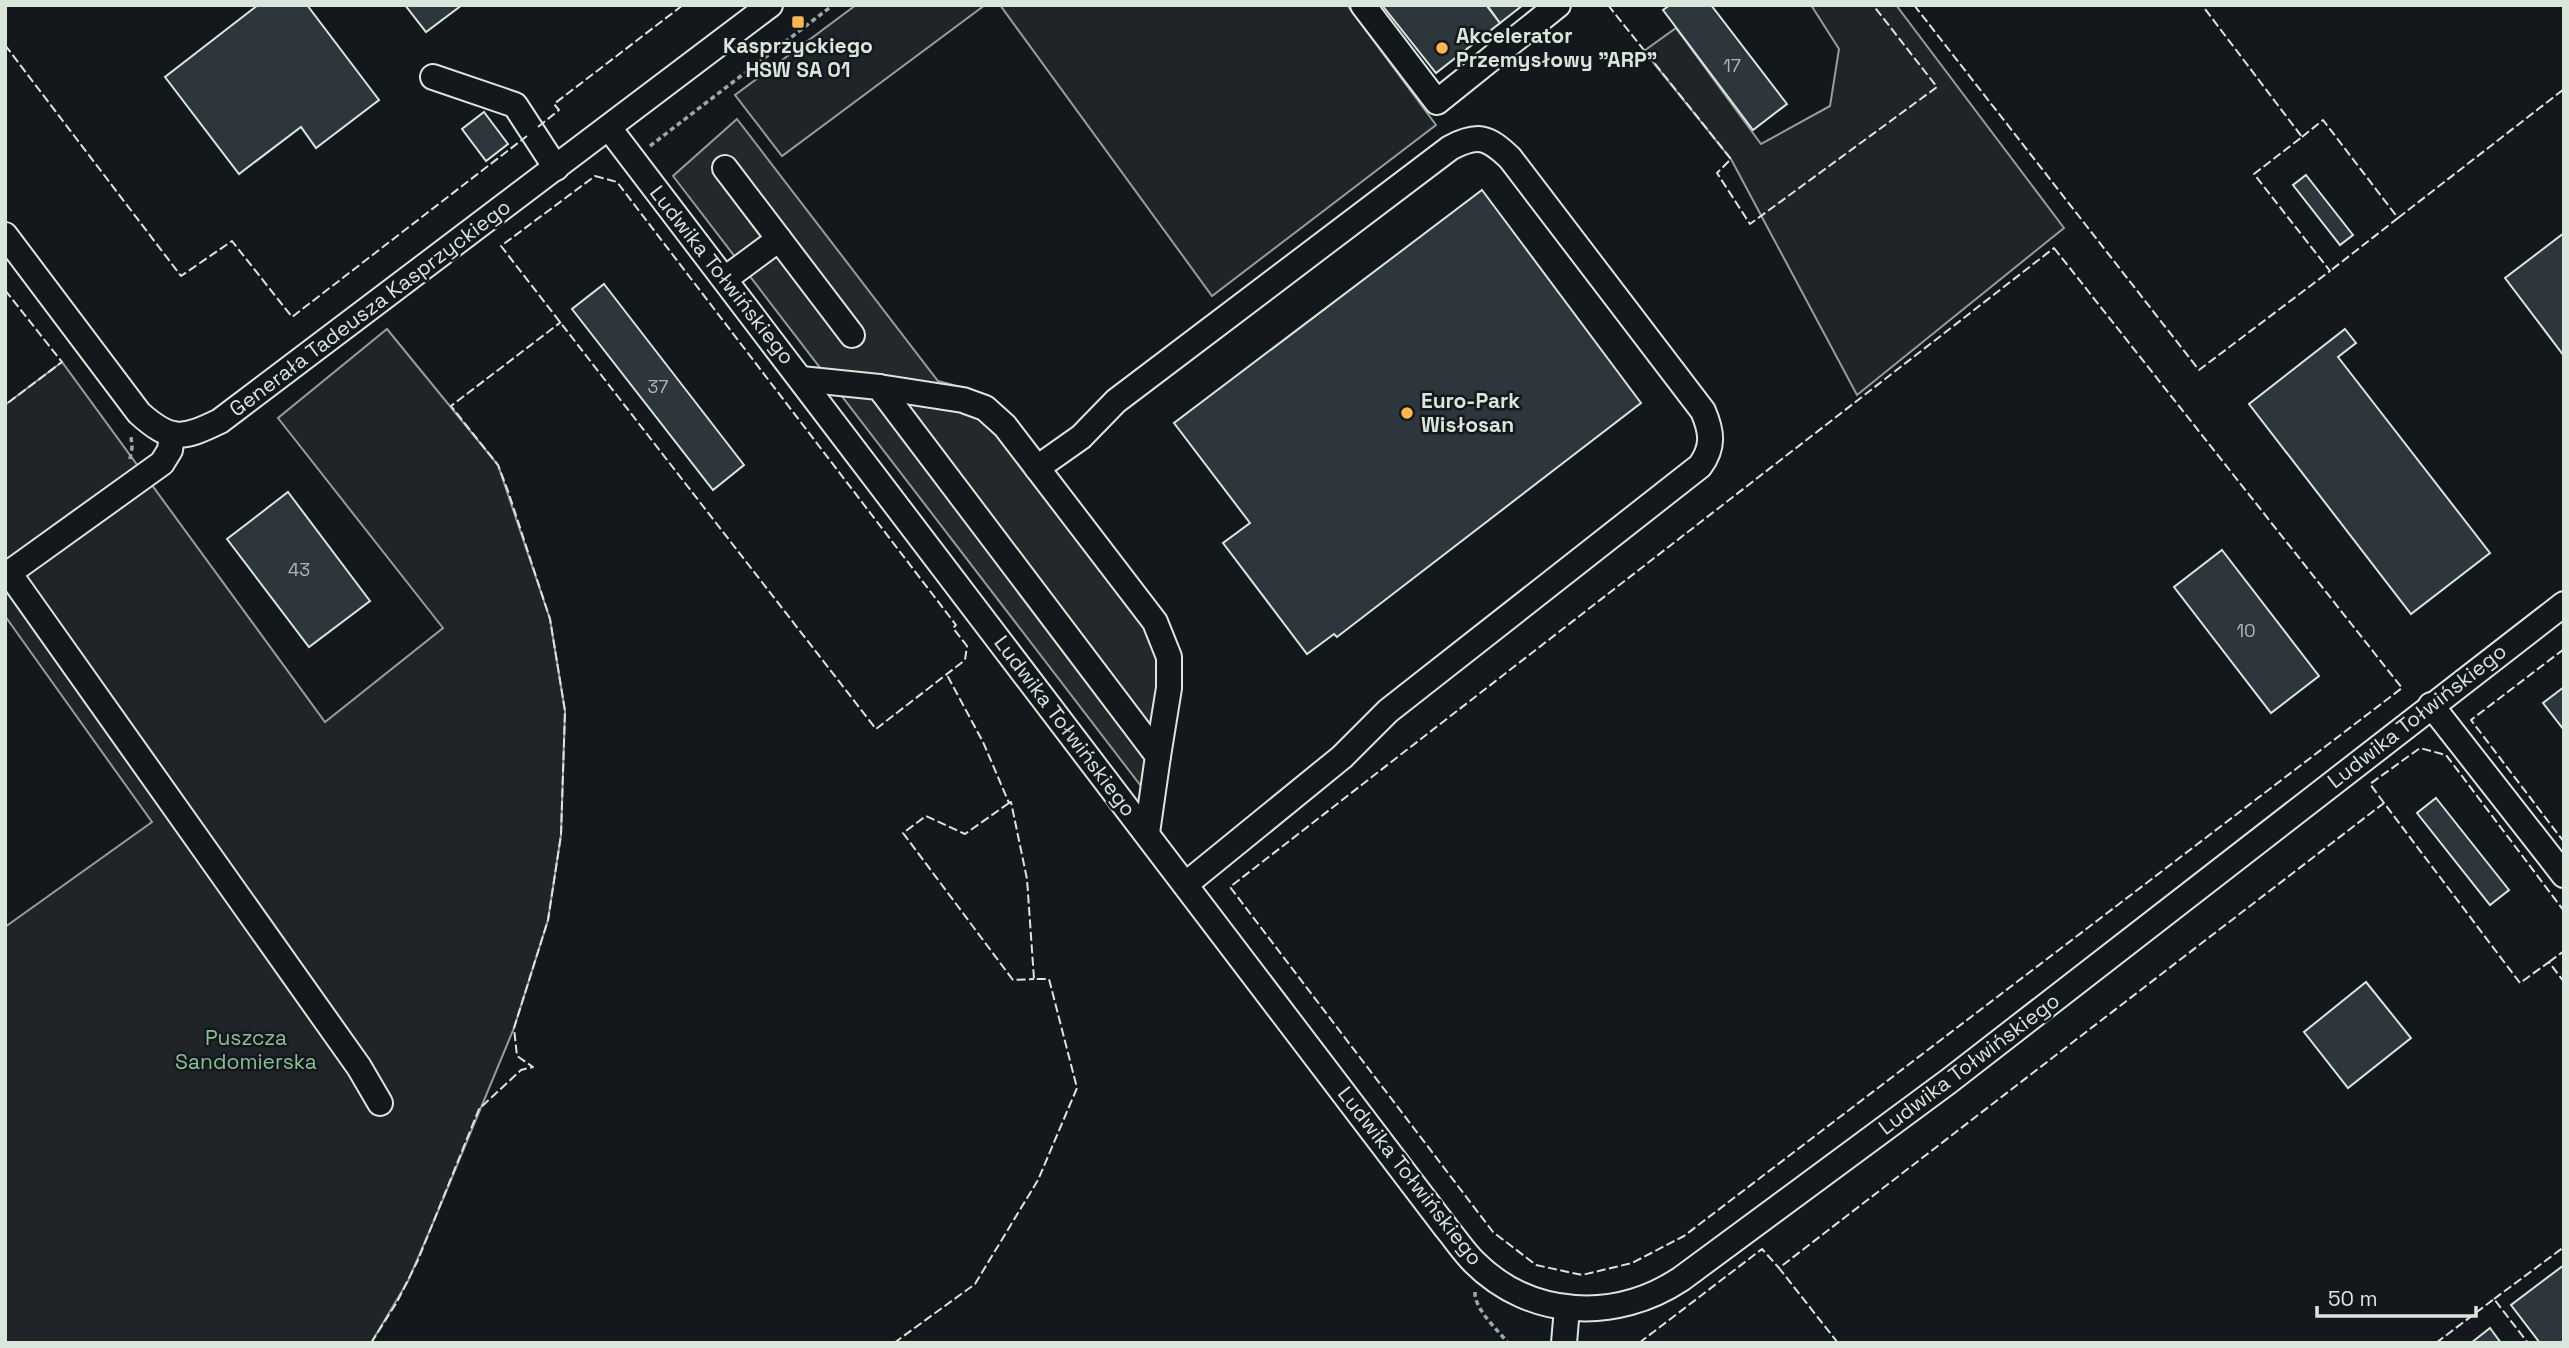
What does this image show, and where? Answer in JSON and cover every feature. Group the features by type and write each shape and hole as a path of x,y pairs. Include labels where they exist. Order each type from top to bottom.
{"street":[{"name":"Generała Tadeusza Kasprzyckiego","path":"172,434 196,433 220,421 770,5"},
{"path":"1363,5 1437,102 1558,5"},
{"path":"433,76 515,105 556,168"},
{"name":"Ludwika Tołwińskiego","path":"609,128 1474,1262 1513,1291 1534,1301 1567,1308 1594,1309 1630,1303 1653,1295 1681,1279 1949,1081 2564,604"},
{"path":"1037,468 1081,437 1127,393 1450,148 1466,139 1480,138 1495,143 1510,158 1703,411 1709,426 1712,442 1708,455 1700,466 1388,711 1342,758 1186,884"},
{"path":"725,168 852,335"},
{"path":"5,235 139,413 158,430 172,434 170,450 162,463 7,574 359,1067 380,1103"},
{"path":"725,279 779,239"},
{"path":"802,379 963,400 985,408 1005,426 1155,622 1169,657 1169,688 1147,833"},
{"path":"879,387 1158,756"},
{"path":"2431,705 2564,875"},
{"path":"1564,1343 1567,1308"}],"path":[{"path":"648,148 833,5"}],"green space":[{"path":"856,5 985,5 782,156 735,95"},
{"path":"1000,5 1347,5 1436,125 1212,296"},
{"path":"1811,5 1896,5 2064,228 1857,395 1731,159 1644,51 1676,28 1761,144 1830,106 1839,49"},
{"name":"Puszcza Sandomierska","path":"387,329 498,465 550,619 565,711 561,835 548,920 514,1028 408,1281 371,1343 5,1343 5,927 152,822 5,616 5,405 62,362 325,722 443,628 278,418"}],"shaded area":[{"path":"737,119 938,381 968,389 1179,661 1144,790 673,176"}],"building":[{"path":"258,5 307,5 379,100 316,148 301,127 239,174 165,77"},
{"path":"405,5 462,5 426,32"},
{"name":"Akcelerator Przemysłowy \"ARP\"","path":"1382,5 1486,5 1500,23 1436,73"},
{"name":"Akcelerator Przemysłowy \"ARP\"","path":"1487,5 1523,5 1500,23"},
{"path":"1670,5 1711,5 1787,104 1753,130 1663,10"},
{"path":"484,112 508,144 486,161 462,129"},
{"path":"2306,175 2353,235 2340,245 2293,185"},
{"name":"Euro-Park Wisłosan","path":"1482,190 1641,403 1337,637 1334,634 1307,654 1223,543 1250,523 1174,423"},
{"path":"2564,233 2564,356 2505,278"},
{"path":"604,284 744,465 713,490 572,309"},
{"path":"2345,329 2356,343 2338,357 2490,553 2411,614 2249,404"},
{"path":"288,492 370,601 309,647 227,539"},
{"path":"2222,550 2319,676 2271,713 2174,587"},
{"path":"2564,687 2564,730 2543,703"},
{"path":"2436,798 2509,890 2490,905 2417,813"},
{"path":"2366,982 2411,1038 2348,1088 2304,1032"},
{"path":"2564,1265 2564,1343 2540,1343 2511,1305"},
{"path":"2490,1328 2501,1343 2471,1343"}],"fence":[{"path":"538,127 559,110 554,104 683,5"},
{"path":"1608,5 1731,159 1717,173 1750,224 1937,87 1873,5"},
{"path":"1914,5 2199,370 2330,271 2254,174 2302,137 2202,5"},
{"path":"5,45 181,276 232,241 292,317 527,136"},
{"path":"2398,218 2564,89"},
{"path":"2302,137 2323,120 2398,218 2330,271"},
{"path":"595,176 617,182 956,625 953,628 967,646 965,660 876,729 501,246 595,176"},
{"path":"2054,248 2402,688 1684,1236 1632,1263 1582,1275 1536,1265 1493,1232 1230,887 2054,248"},
{"path":"5,290 62,362 5,405"},
{"path":"371,1343 397,1302 418,1260 479,1109 521,1070 533,1067 517,1056 514,1028 548,920 561,835 565,711 550,619 508,491 498,465 451,406 561,322"},
{"path":"2564,649 2471,720 2564,842"},
{"path":"894,1343 975,1284 1038,1180 1077,1088 1049,979 1034,979 1027,879 1011,802 1009,803 983,742 947,675"},
{"path":"2384,803 2370,784 2420,748 2446,755 2564,911"},
{"path":"1009,803 965,834 926,816 903,833 1013,980 1034,979"},
{"path":"1838,1343 1779,1268 2384,803 2520,983 2549,962 2564,982"},
{"path":"2549,962 2564,951"},
{"path":"2494,1299 2564,1247"},
{"path":"1639,1343 1762,1249 1779,1268"},
{"path":"2436,1343 2494,1299 2528,1343"}],"place":[{"name":"Kasprzyckiego HSW SA 01","path":"798,22"},
{"name":"Akcelerator Przemysłowy \"ARP\"","path":"1442,48"},
{"name":"Euro-Park Wisłosan","path":"1407,413"}]}
